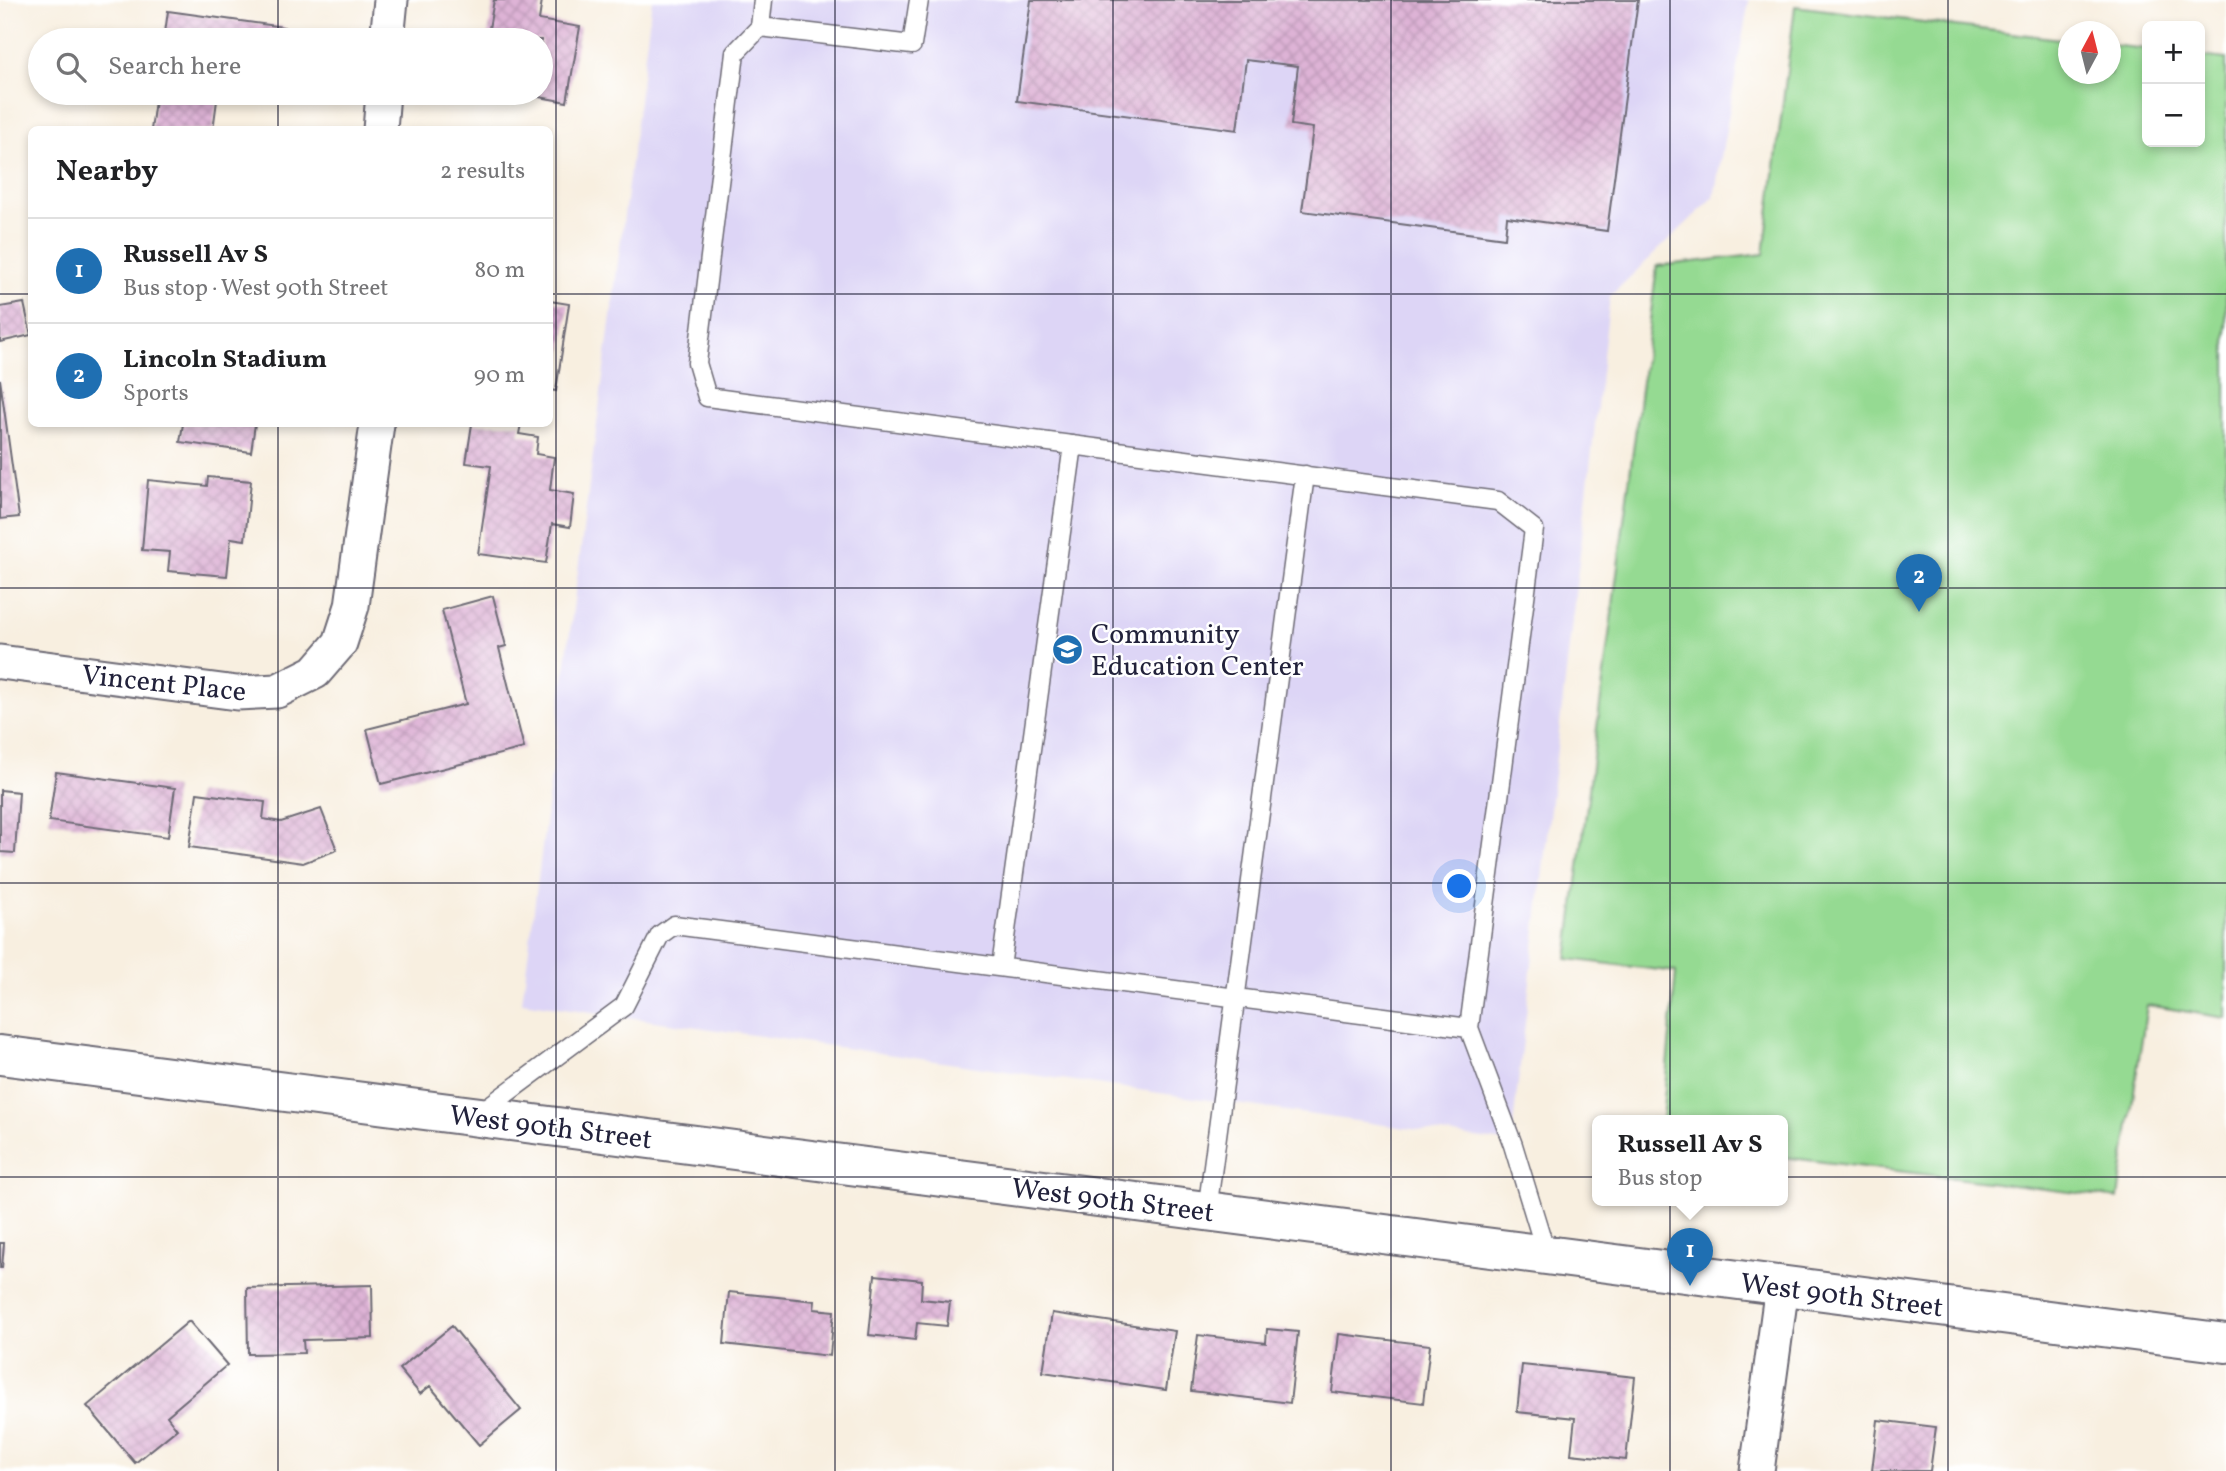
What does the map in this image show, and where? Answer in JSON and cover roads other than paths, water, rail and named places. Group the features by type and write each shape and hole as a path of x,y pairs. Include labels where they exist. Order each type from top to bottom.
{"street":[{"path":"388,28 391,0"},
{"path":"380,126 382,105"},
{"name":"Vincent Place","path":"0,662 237,693 277,691 315,672 340,643 352,606 377,427"},
{"name":"West 90th Street","path":"0,1055 2226,1343"},
{"path":"1757,1471 1782,1286"}],"lane":[{"path":"764,0 760,27 735,53 696,363 707,397 1498,501 1534,528 1469,1028 1513,1145 1547,1256"},
{"path":"760,27 912,45 919,0"},
{"path":"1001,967 1073,446"},
{"path":"1206,1212 1305,475"},
{"path":"476,1116 624,1006 660,935 674,925 1469,1028"}],"place":[{"name":"Lincoln Stadium","path":"1919,612"},
{"name":"Community Education Center","path":"1068,649"},
{"name":"Russell Av S","path":"1690,1286"}]}
